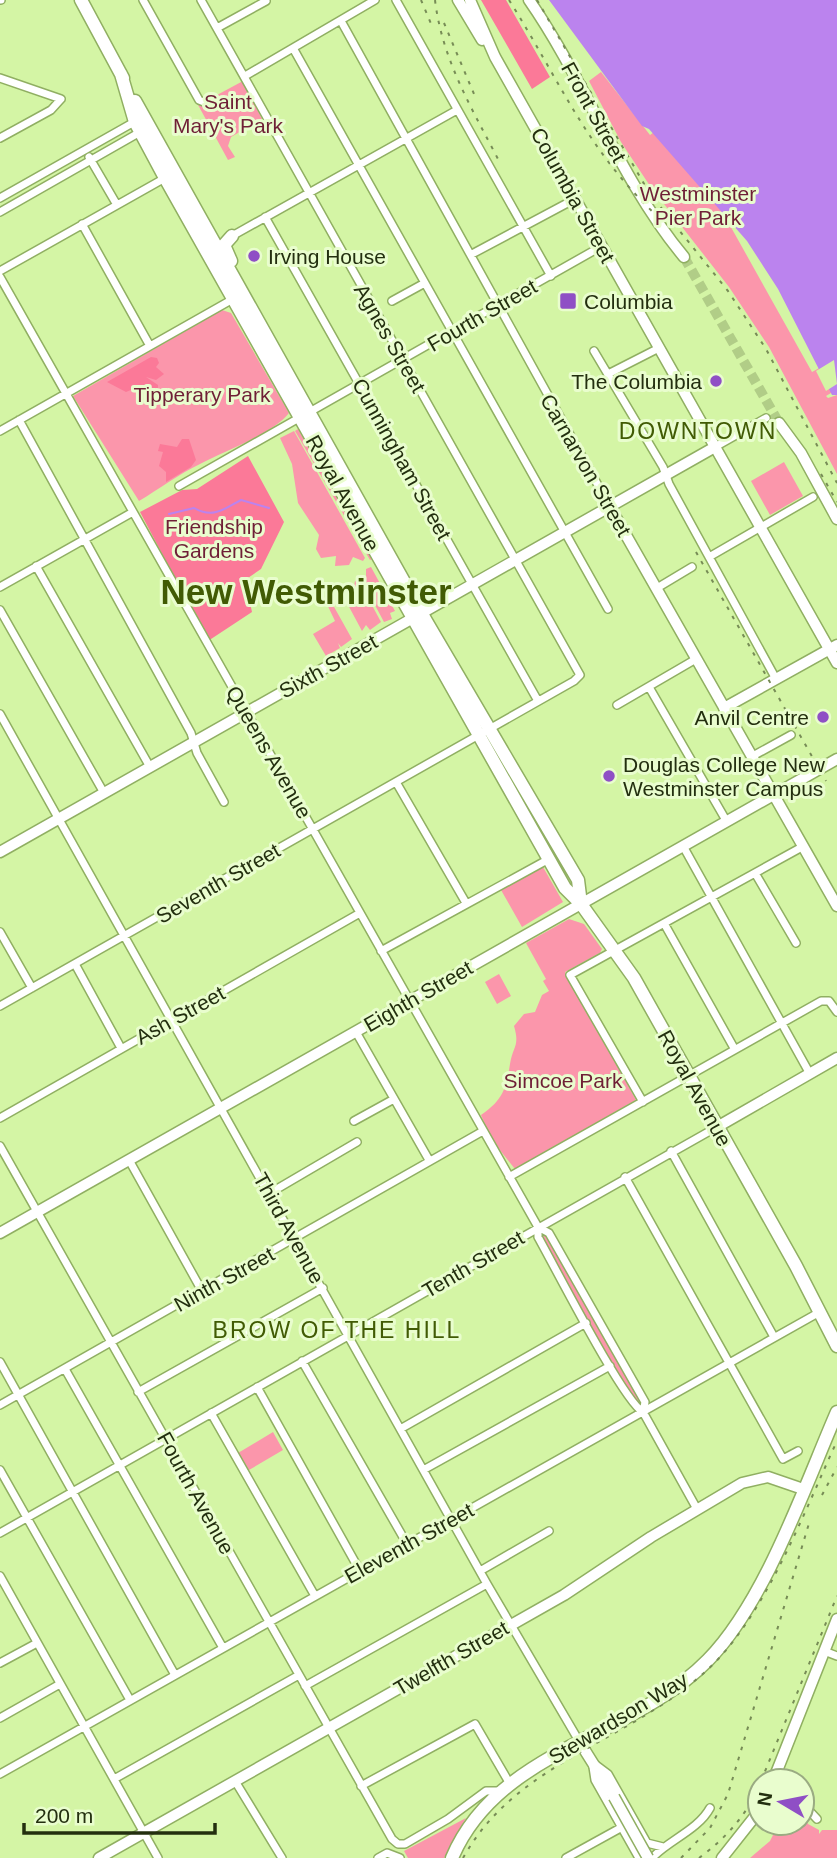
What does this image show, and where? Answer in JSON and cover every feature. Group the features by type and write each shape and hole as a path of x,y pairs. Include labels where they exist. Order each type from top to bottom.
{"main road":[{"name":"Royal Avenue","path":"81,0 121,74 165,178 237,297"},
{"name":"Royal Avenue","path":"141,125 484,731 578,880 581,904"},
{"path":"232,236 224,246 240,283 237,297"},
{"name":"Royal Avenue","path":"484,731 565,888 581,904 634,978 802,1278 837,1346"},
{"name":"Royal Avenue","path":"802,1278 812,1287 837,1331"},
{"name":"Stewardson Way","path":"452,1858 475,1819 506,1787 579,1741 681,1683 727,1640 758,1589 837,1412"}],"street":[{"path":"143,0 199,100 204,102"},
{"name":"Agnes Street","path":"201,0 580,675"},
{"path":"244,76 375,0"},
{"path":"396,0 551,275"},
{"name":"Columbia Street","path":"458,0 495,57 759,528 833,647 837,663"},
{"name":"Columbia Street","path":"470,0 495,57"},
{"name":"Front Street","path":"528,0 661,230 684,257"},
{"path":"217,29 266,1"},
{"name":"Carnarvon Street","path":"341,21 472,254 497,306 837,906"},
{"path":"293,48 422,284 608,609"},
{"path":"0,78 61,99 51,110 0,138"},
{"path":"232,236 457,110"},
{"path":"0,198 85,150 141,125"},
{"path":"0,212 91,160 141,125"},
{"path":"85,150 117,205"},
{"path":"0,274 165,178"},
{"path":"472,254 575,199"},
{"name":"Cunningham Street","path":"265,217 538,701"},
{"path":"82,224 150,346"},
{"name":"Fourth Street","path":"179,486 602,246"},
{"name":"Queens Avenue","path":"0,274 538,1227 538,1237 610,1366 634,1407 643,1412 697,1509"},
{"path":"392,301 422,284"},
{"path":"0,431 237,297"},
{"path":"608,374 659,348"},
{"path":"594,351 776,679"},
{"name":"Sixth Street","path":"0,852 766,418"},
{"path":"19,420 224,802"},
{"path":"779,423 801,453 837,519"},
{"path":"709,556 813,497"},
{"path":"0,587 133,512"},
{"path":"36,566 150,767"},
{"path":"657,588 692,567"},
{"path":"0,610 104,793"},
{"path":"724,708 833,647"},
{"path":"617,705 696,659"},
{"name":"Seventh Street","path":"0,1006 574,681 580,675"},
{"path":"649,687 727,822"},
{"name":"Third Avenue","path":"0,714 3,728 59,819 453,1518 487,1584 579,1741"},
{"path":"751,757 791,735"},
{"name":"Eighth Street","path":"0,1233 837,759"},
{"path":"396,782 466,903"},
{"path":"683,846 810,1074"},
{"path":"643,1102 570,975 802,847"},
{"path":"381,951 549,859"},
{"path":"755,873 796,943"},
{"name":"Ash Street","path":"0,1118 360,913"},
{"path":"664,925 734,1048"},
{"path":"0,932 32,988"},
{"path":"75,964 121,1048"},
{"path":"509,1177 734,1048 827,999 837,1012"},
{"path":"356,1032 429,1160"},
{"name":"Tenth Street","path":"0,1533 837,1058"},
{"path":"354,1121 394,1098"},
{"name":"Ninth Street","path":"0,1405 483,1131"},
{"path":"270,1193 357,1142"},
{"name":"Fourth Avenue","path":"0,1146 360,1786 395,1842 405,1844 448,1819 486,1791 506,1787"},
{"path":"671,1151 774,1337"},
{"path":"129,1160 202,1291"},
{"path":"625,1177 783,1459 798,1451"},
{"name":"Queens Avenue","path":"538,1227 549,1233 645,1402 643,1412"},
{"path":"138,1392 323,1288"},
{"name":"Eleventh Street","path":"0,1774 818,1313"},
{"path":"402,1428 586,1323"},
{"path":"302,1361 407,1544"},
{"path":"0,1362 174,1675"},
{"path":"425,1469 610,1366"},
{"path":"65,1369 223,1648"},
{"path":"257,1387 360,1571"},
{"path":"211,1413 315,1596"},
{"path":"0,1470 29,1517 130,1700"},
{"name":"Twelfth Street","path":"99,1858 583,1583 697,1509 758,1477 774,1478 803,1489"},
{"path":"480,1571 549,1531"},
{"path":"0,1576 158,1858"},
{"path":"305,1686 487,1584"},
{"path":"780,1767 837,1619"},
{"path":"0,1663 37,1643"},
{"path":"824,1651 837,1656"},
{"path":"114,1779 299,1675"},
{"path":"0,1718 60,1684"},
{"path":"360,1786 475,1724 506,1787"},
{"path":"579,1741 650,1858 703,1819 710,1808"},
{"path":"593,1763 606,1771 647,1843 663,1847"},
{"path":"593,1763 594,1779 639,1858"},
{"path":"235,1781 282,1858"},
{"path":"566,1858 634,1821"},
{"path":"722,1858 746,1829"},
{"path":"378,1858 387,1853 401,1858"}],"green space":[{"path":"481,0 506,0 550,77 532,89"},
{"name":"Westminster Pier Park","path":"601,72 650,135 671,120 812,372 834,360 831,393 826,396 828,398 837,395 837,474 769,347 729,287 650,186 621,142 589,81"},
{"name":"Saint Mary's Park","path":"243,81 262,119 231,137 228,146 235,157 228,160 197,103 203,105"},
{"name":"Tipperary Park","path":"222,310 231,313 289,413 272,428 192,468 139,501 73,396"},
{"path":"151,357 157,358 159,363 156,367 164,374 156,380 146,377 158,385 158,390 148,394 133,389 126,392 107,382"},
{"path":"298,429 372,559 370,560 295,431"},
{"path":"294,431 365,558 363,561 353,557 349,565 335,566 336,556 321,558 316,549 319,535 298,503 292,464 280,438"},
{"path":"182,439 189,439 196,460 191,467 166,482 166,472 159,466 163,452 158,451 160,444 177,447"},
{"name":"Friendship Gardens","path":"248,456 284,522 261,569 245,580 252,612 208,641 140,512 182,490 197,489"},
{"path":"784,462 803,496 770,515 751,481"},
{"path":"371,567 395,611 390,613 392,619 384,622 361,579 366,579 366,569"},
{"path":"355,581 359,581 381,622 370,630 366,625 362,631 347,603 352,598"},
{"path":"328,596 352,639 341,647 338,643 340,648 326,656 313,634 335,621 324,598"},
{"path":"543,867 563,902 522,927 501,890"},
{"name":"Simcoe Park","path":"569,919 584,924 602,949 600,953 565,972 636,1100 515,1169 491,1139 481,1115 499,1099 505,1087 516,1042 514,1026 524,1014 535,1012 542,995 549,991 543,981 546,979 526,943"},
{"path":"499,974 511,996 497,1004 485,982"},
{"path":"546,1234 641,1402 636,1405 541,1237"},
{"path":"273,1432 283,1450 249,1470 238,1453"},
{"path":"466,1818 444,1858 408,1858 404,1851"},
{"path":"816,1828 819,1834 822,1830 837,1830 837,1858 750,1858 772,1837 816,1837"}],"shaded area":[{"path":"549,0 837,0 837,395 832,395 778,289 747,241 649,129 642,126"}],"pier":[{"path":"834,360 837,384 826,391 816,371"}],"waterway":[{"path":"169,514 194,508 213,513 241,500 269,508"}],"tunnel":[{"path":"684,257 779,423"}],"railway":[{"path":"421,0 432,26"},
{"path":"435,0 451,63 498,159"},
{"path":"509,0 592,139 632,190 656,215"},
{"path":"537,0 650,194 728,291 766,349 837,483"},
{"path":"444,23 474,94"},
{"path":"821,474 837,502"},
{"path":"696,552 826,781"},
{"path":"463,1858 486,1825 513,1798 543,1775 676,1695 706,1671 727,1649 746,1623 781,1563 837,1441"},
{"path":"822,1495 837,1467"},
{"path":"681,1858 710,1828 728,1794 810,1520"},
{"path":"767,1767 837,1596"},
{"path":"699,1858 735,1825 746,1810"}],"place":[{"name":"Irving House","path":"254,256"},
{"name":"Columbia","path":"568,301"},
{"name":"The Columbia","path":"716,381"},
{"name":"Anvil Centre","path":"823,717"},
{"name":"Douglas College New Westminster Campus","path":"609,776"}],"district":[{"name":"DOWNTOWN","path":"698,431"},
{"name":"New Westminster","path":"306,591"},
{"name":"BROW OF THE HILL","path":"337,1330"}]}
